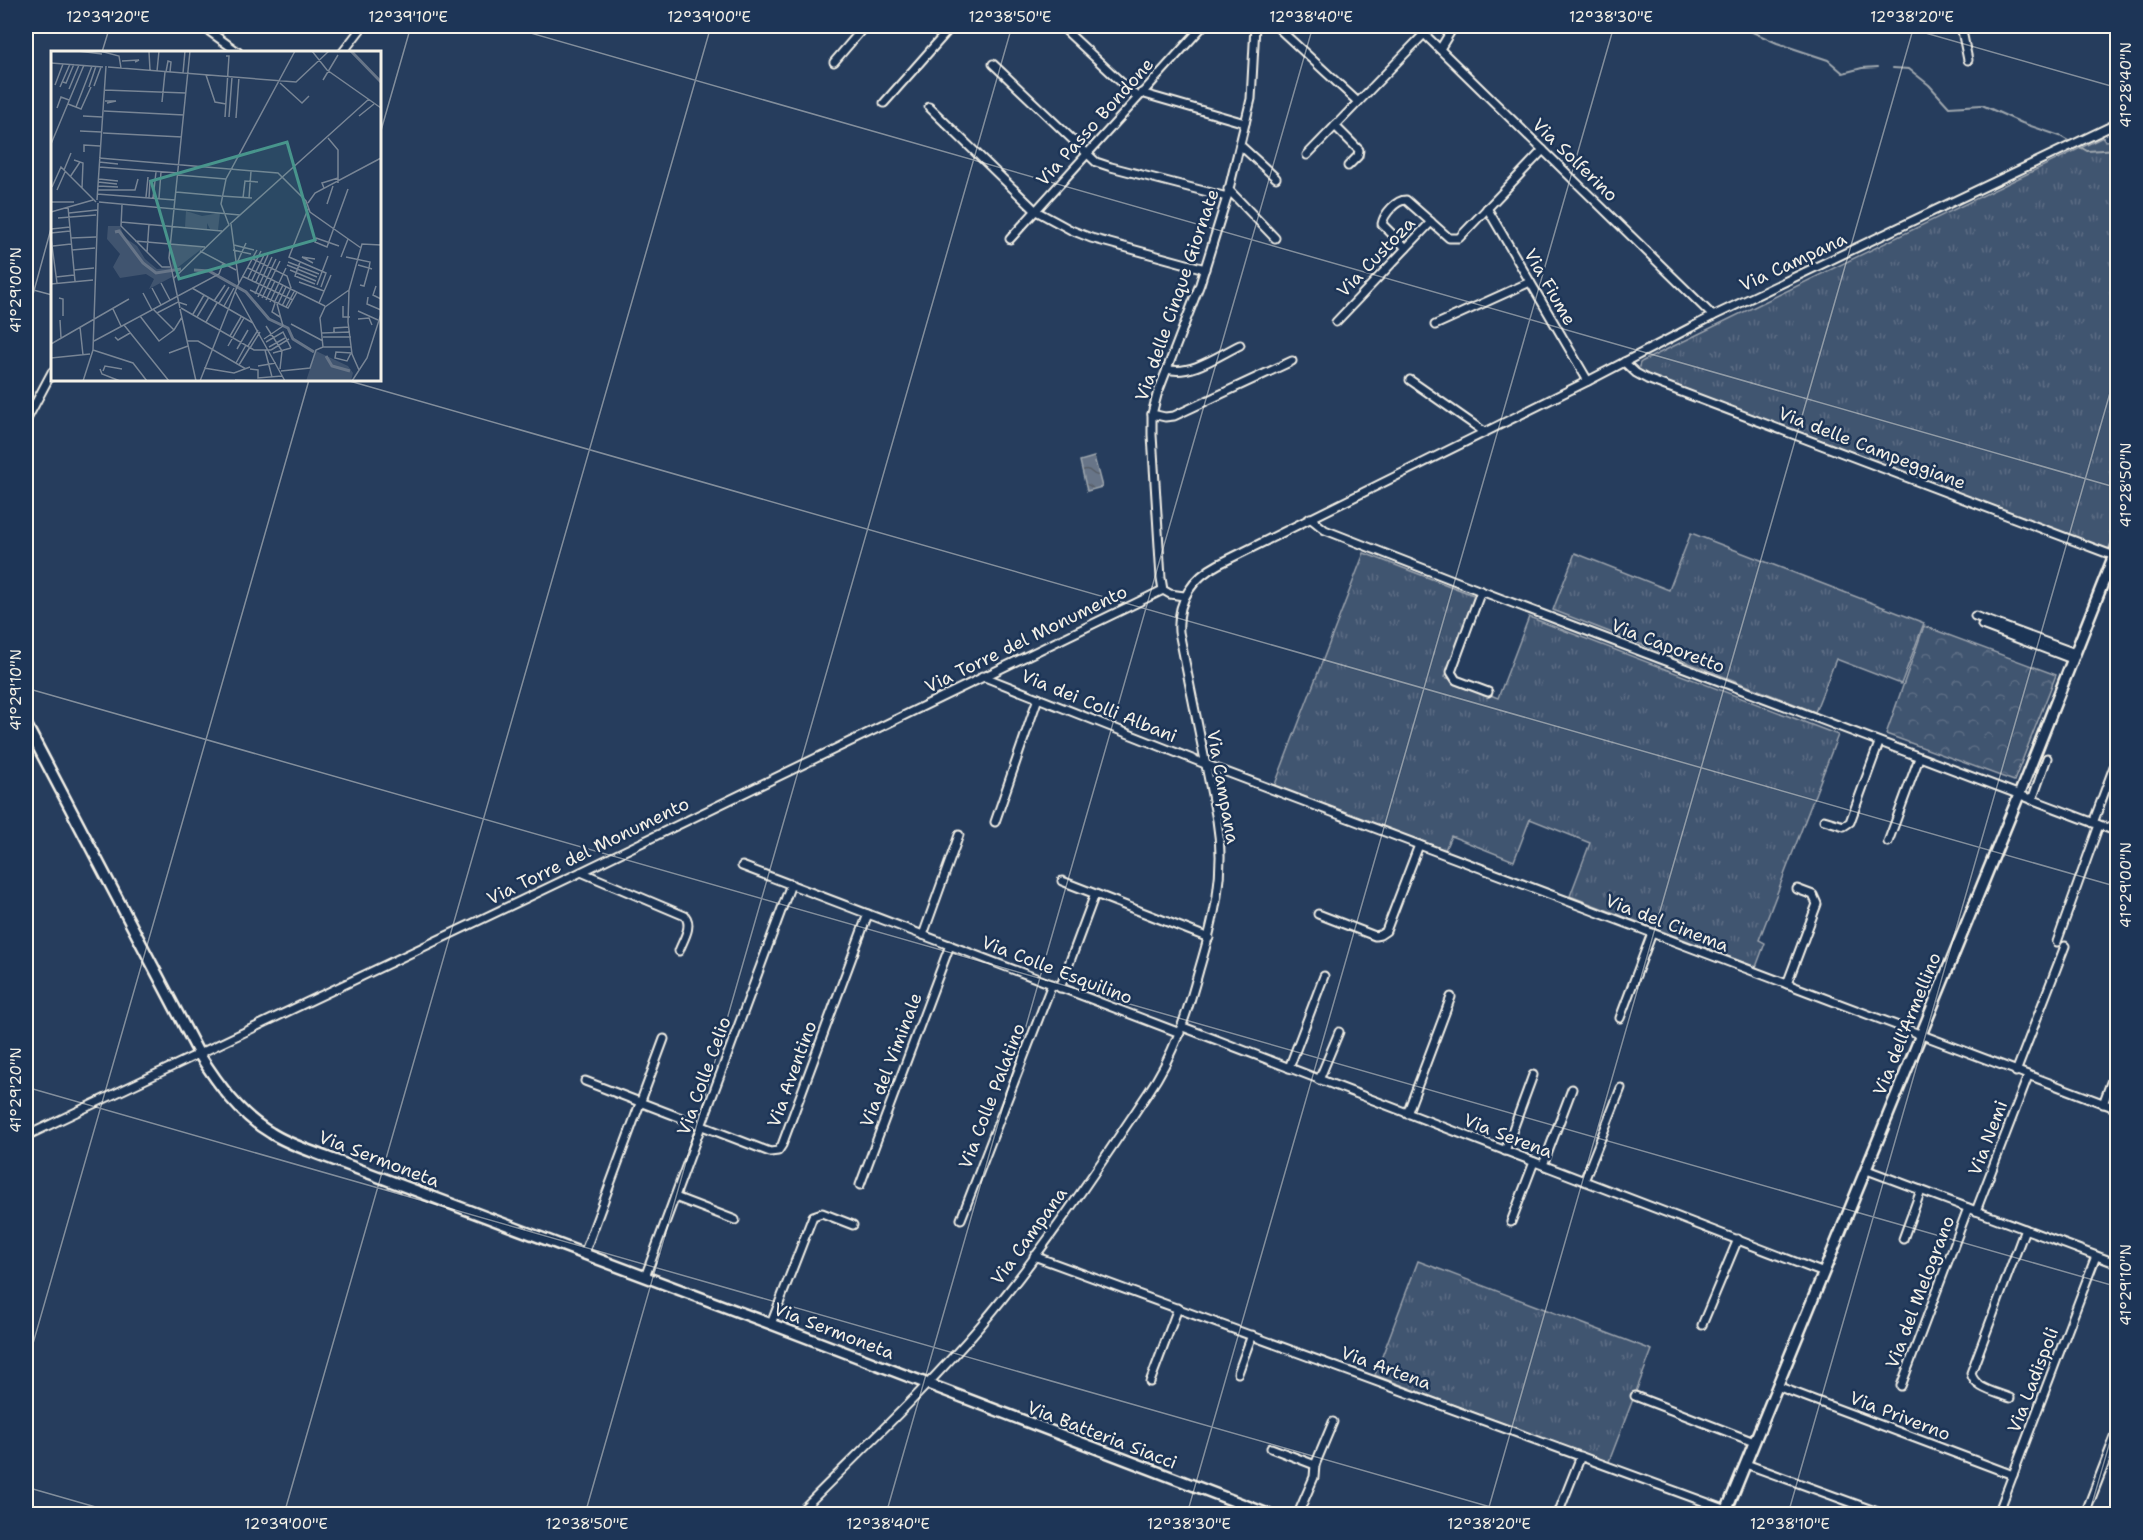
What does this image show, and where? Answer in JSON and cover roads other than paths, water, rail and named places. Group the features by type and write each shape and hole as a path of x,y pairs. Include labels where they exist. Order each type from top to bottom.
{"street":[{"path":"202,26 237,51"},
{"path":"344,51 363,26"},
{"path":"834,62 865,26"},
{"path":"884,103 951,26"},
{"path":"1061,26 1139,95 1245,123"},
{"name":"Via delle Cinque Giornate","path":"1163,590 1152,414 1205,269 1240,145 1252,94 1255,26"},
{"path":"1276,26 1358,102"},
{"name":"Via Solferino","path":"1416,26 1713,316"},
{"path":"1440,49 1455,26"},
{"path":"1961,26 1968,60"},
{"name":"Via Passo Bondone","path":"1010,239 1198,27"},
{"path":"1306,155 1424,34"},
{"path":"993,64 1086,154 1108,166 1227,193 1275,238"},
{"path":"929,107 1036,211 1091,238 1205,269"},
{"name":"Via Campana","path":"798,1515 976,1331 1034,1256 1148,1093 1165,1067 1181,1030 1209,938 1218,895 1220,850 1215,804 1180,640 1179,618 1184,596 1192,585 1213,567 1483,431 1588,381 1713,316 2118,123"},
{"path":"1335,126 1359,150 1358,156 1348,166"},
{"path":"1240,145 1275,178"},
{"name":"Via Custoza","path":"1336,322 1431,222 1447,237 1457,238 1543,150"},
{"path":"1406,248 1382,224 1384,217 1397,203 1403,200 1408,202 1431,222"},
{"name":"Via Fiume","path":"1487,208 1588,381"},
{"path":"1435,325 1530,282"},
{"path":"1167,369 1187,370 1240,345"},
{"path":"1152,414 1165,417 1174,416 1292,361"},
{"name":"Via delle Campeggiane","path":"1624,362 1647,379 2115,557"},
{"path":"26,421 51,374"},
{"path":"1410,380 1483,431"},
{"name":"Via Caporetto","path":"1310,518 1325,530 1481,591 2118,832"},
{"name":"Via dell'Armellino","path":"1726,1512 2019,795 2073,656 2115,557 2118,544"},
{"path":"1163,590 1173,595 1184,596"},
{"name":"Via Torre del Monumento","path":"26,1136 581,872 1163,590"},
{"path":"1481,591 1451,672 1456,680 1488,692"},
{"path":"1975,616 2073,656"},
{"path":"1982,625 2073,656"},
{"name":"Via dei Colli Albani","path":"982,676 1205,764"},
{"path":"995,822 1038,698"},
{"name":"Via Sermoneta","path":"26,724 199,1054 218,1082 262,1128 280,1138 926,1385"},
{"path":"1824,820 1844,826 1850,822 1879,743"},
{"path":"2057,942 2118,756"},
{"path":"1888,842 1919,758"},
{"path":"2032,800 2048,758"},
{"name":"Via del Cinema","path":"1205,764 2118,1109"},
{"path":"923,935 959,835"},
{"path":"1318,914 1375,936 1382,934 1419,845"},
{"name":"Via Colle Esquilino","path":"742,866 1060,988 1181,1030"},
{"path":"581,872 685,916 688,926 679,951"},
{"path":"1062,881 1209,938"},
{"name":"Via Colle Celio","path":"645,1277 791,884"},
{"path":"1787,984 1817,902 1813,896 1797,889"},
{"path":"1060,988 1095,894"},
{"name":"Via Aventino","path":"585,1081 770,1152 779,1150 868,914"},
{"path":"1620,1018 1652,933"},
{"name":"Via del Viminale","path":"860,1185 950,945"},
{"path":"2016,1071 2065,946"},
{"path":"1289,1068 1324,976"},
{"name":"Via Colle Palatino","path":"961,1218 1052,984"},
{"path":"1407,1114 1451,997"},
{"name":"Via Serena","path":"1181,1030 1289,1068 1824,1273"},
{"path":"1319,1080 1339,1032"},
{"path":"584,1254 664,1039"},
{"path":"2103,1104 2116,1069"},
{"path":"1505,1151 1533,1075"},
{"name":"Via Nemi","path":"1976,1211 2028,1076"},
{"path":"1584,1181 1621,1088"},
{"path":"1543,1165 1572,1089"},
{"path":"1511,1222 1534,1162"},
{"name":"Via del Melograno","path":"1867,1170 2118,1264"},
{"path":"1903,1239 1921,1190"},
{"path":"675,1197 735,1220"},
{"name":"Via del Melograno","path":"1900,1386 1968,1208"},
{"path":"771,1324 813,1216 820,1213 853,1225"},
{"path":"2010,1398 1976,1384 1972,1380 1971,1373 2025,1229"},
{"path":"1702,1325 1738,1239"},
{"name":"Via Artena","path":"1034,1256 1581,1456 1726,1512"},
{"name":"Via Ladispoli","path":"1998,1515 2096,1256"},
{"path":"1150,1382 1178,1308"},
{"path":"1238,1373 1252,1335"},
{"name":"Via Batteria Siacci","path":"926,1385 1268,1515"},
{"name":"Via Priverno","path":"1777,1386 2013,1475"},
{"path":"1635,1396 1754,1442"},
{"path":"1298,1515 1333,1422"},
{"path":"2085,1515 2118,1429"},
{"path":"1271,1448 1315,1465"},
{"path":"1558,1515 1581,1456"},
{"path":"1746,1464 1883,1515"}],"water":[{"path":"1094,457 1102,487 1087,491 1080,461"}],"waterway":[{"path":"1739,26 1777,43 1828,60 1843,73 1878,67"},
{"path":"1893,68 1909,69 1929,85 1949,107 1982,105 2072,143"},
{"path":"2077,145 2087,151 2118,149"}]}
